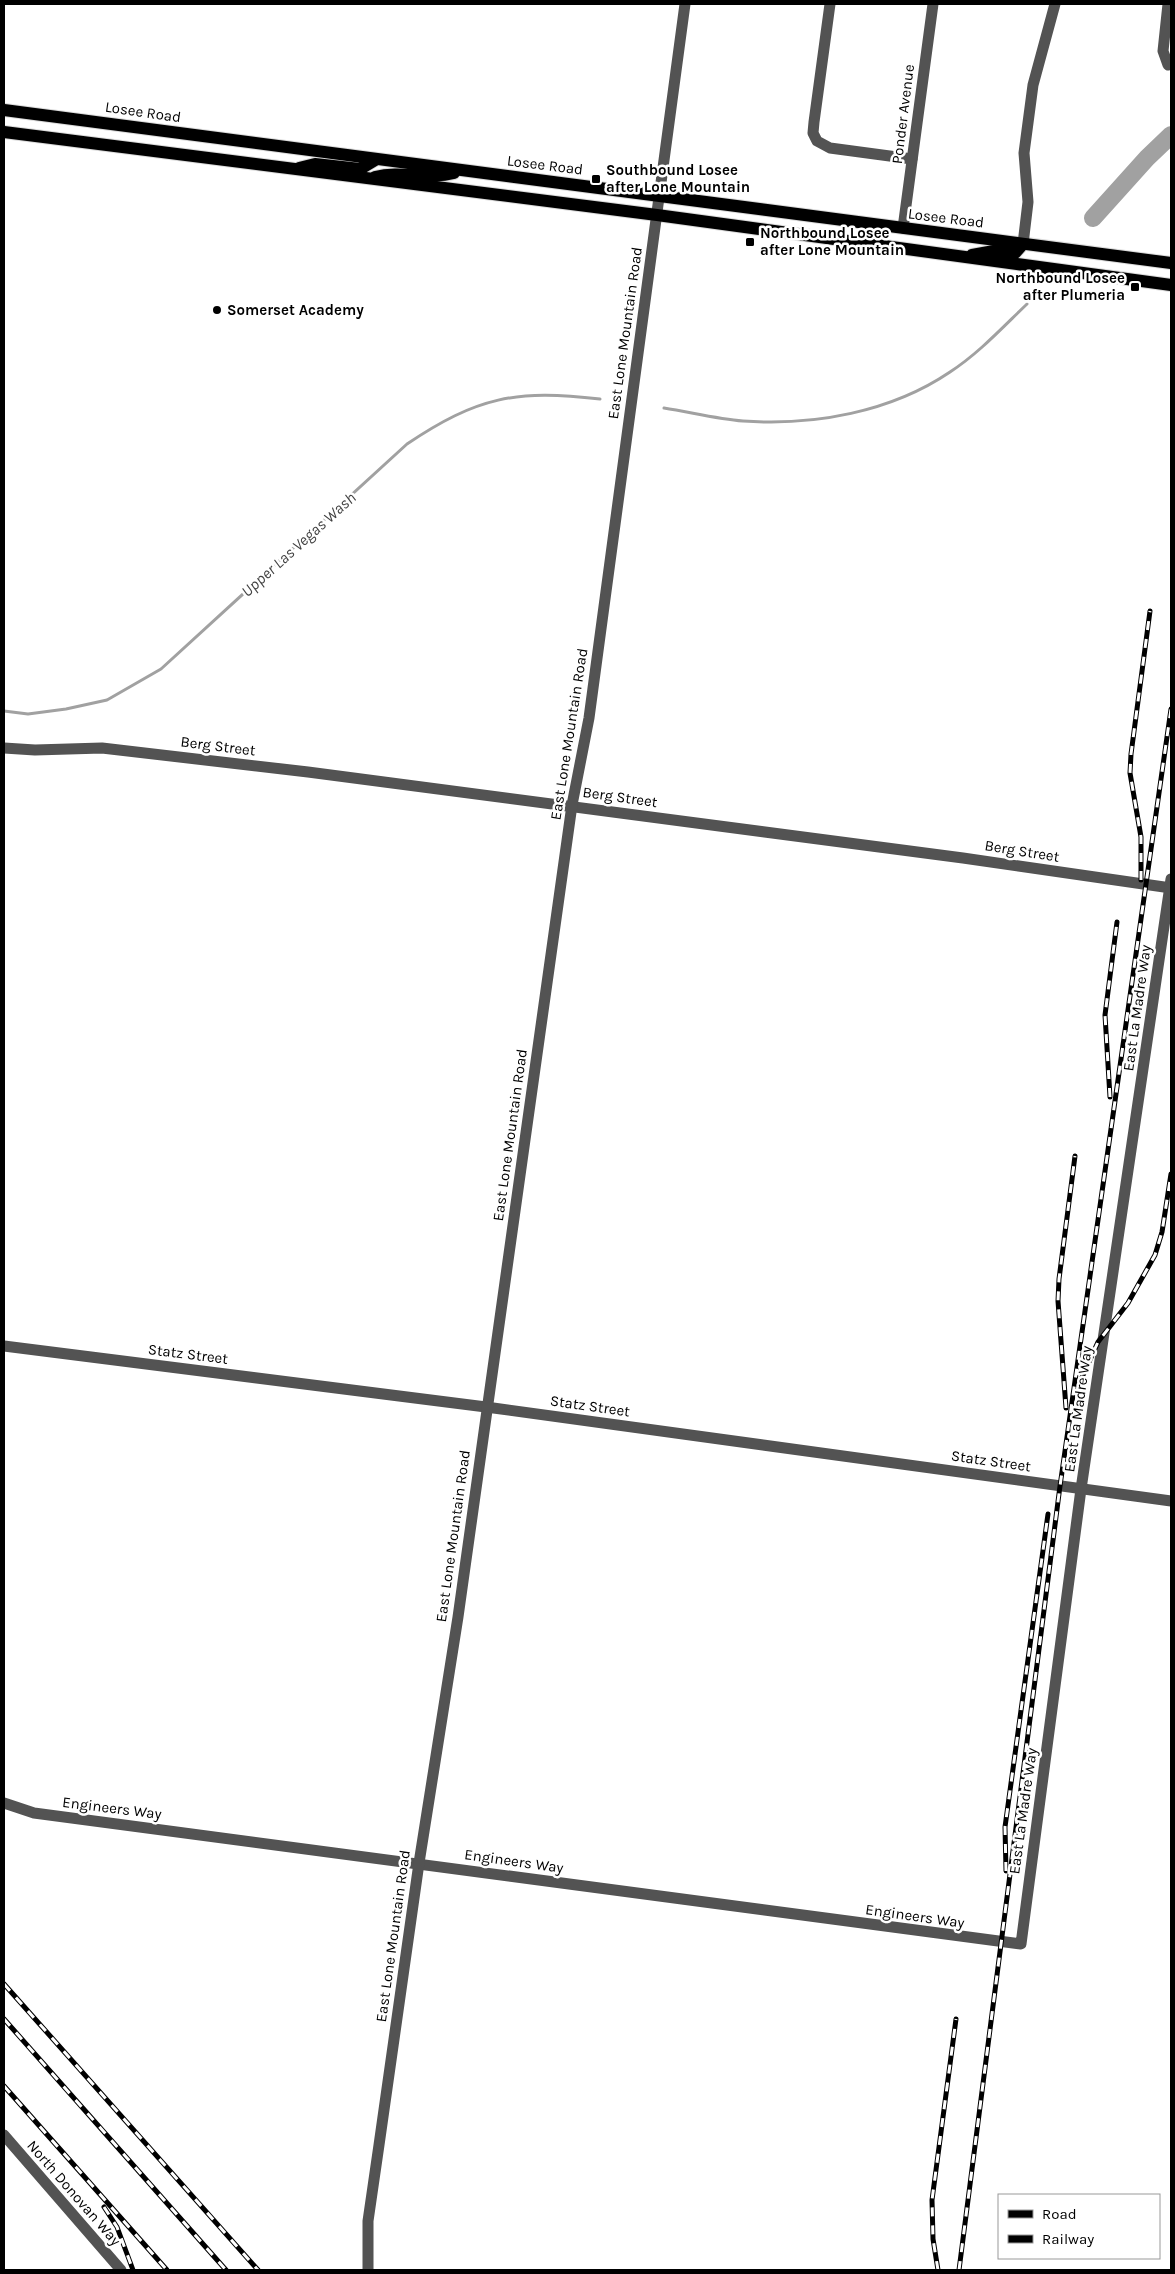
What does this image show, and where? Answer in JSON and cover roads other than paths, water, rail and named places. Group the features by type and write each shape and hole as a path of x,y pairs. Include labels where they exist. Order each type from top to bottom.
{"main road":[{"name":"Losee Road","path":"4,110 1171,263"},
{"path":"4,132 657,215 1171,285"},
{"path":"292,170 315,164 360,169 375,160"},
{"path":"366,179 393,173 437,177 461,171"},
{"path":"960,257 994,251 1015,253 1023,244"}],"street":[{"name":"East Lone Mountain Road","path":"368,2270 368,2221 419,1863 456,1624 572,805 589,718 685,4"},
{"path":"830,4 814,122 813,133 817,142 830,148 912,159"},
{"name":"Ponder Avenue","path":"903,228 933,4"},
{"path":"1023,244 1028,202 1024,153 1034,72 1055,4"},
{"path":"1168,4 1163,51 1168,65"},
{"name":"Berg Street","path":"4,748 120,750 572,805 1171,885"},
{"name":"East La Madre Way","path":"1021,1944 1081,1489 1171,885"},
{"name":"Statz Street","path":"4,1346 486,1406 1171,1501"},
{"name":"Engineers Way","path":"4,1803 34,1813 1021,1944"},
{"name":"North Donovan Way","path":"4,2135 121,2270"}],"waterway":[{"name":"Upper Las Vegas Wash","path":"1093,218 1147,158 1171,135"},
{"name":"Upper Las Vegas Wash","path":"664,408 733,420 770,422 824,418 877,406 927,386 961,365 1027,304"},
{"name":"Upper Las Vegas Wash","path":"4,711 28,714 66,709 107,700 161,669 407,444 432,428 477,406 520,396 544,395 600,399"}],"railway":[{"path":"1141,880 1141,837 1130,773 1150,611"},
{"path":"959,2270 1060,1486 1171,709"},
{"path":"1110,1097 1105,1015 1117,922"},
{"path":"1066,1408 1058,1301 1059,1279 1075,1156"},
{"path":"1079,1384 1098,1342 1128,1303 1155,1255 1162,1232 1171,1174"},
{"path":"1006,1871 1005,1827 1048,1514"},
{"path":"4,1984 258,2270"},
{"path":"4,2019 226,2270"},
{"path":"938,2270 933,2239 932,2200 956,2019"},
{"path":"4,2086 167,2270"},
{"path":"104,2207 117,2227 133,2270"}],"place":[{"name":"Southbound Losee after Lone Mountain","path":"596,179"},
{"name":"Northbound Losee after Lone Mountain","path":"750,242"},
{"name":"Northbound Losee after Plumeria","path":"1135,287"},
{"name":"Somerset Academy","path":"217,310"}]}
